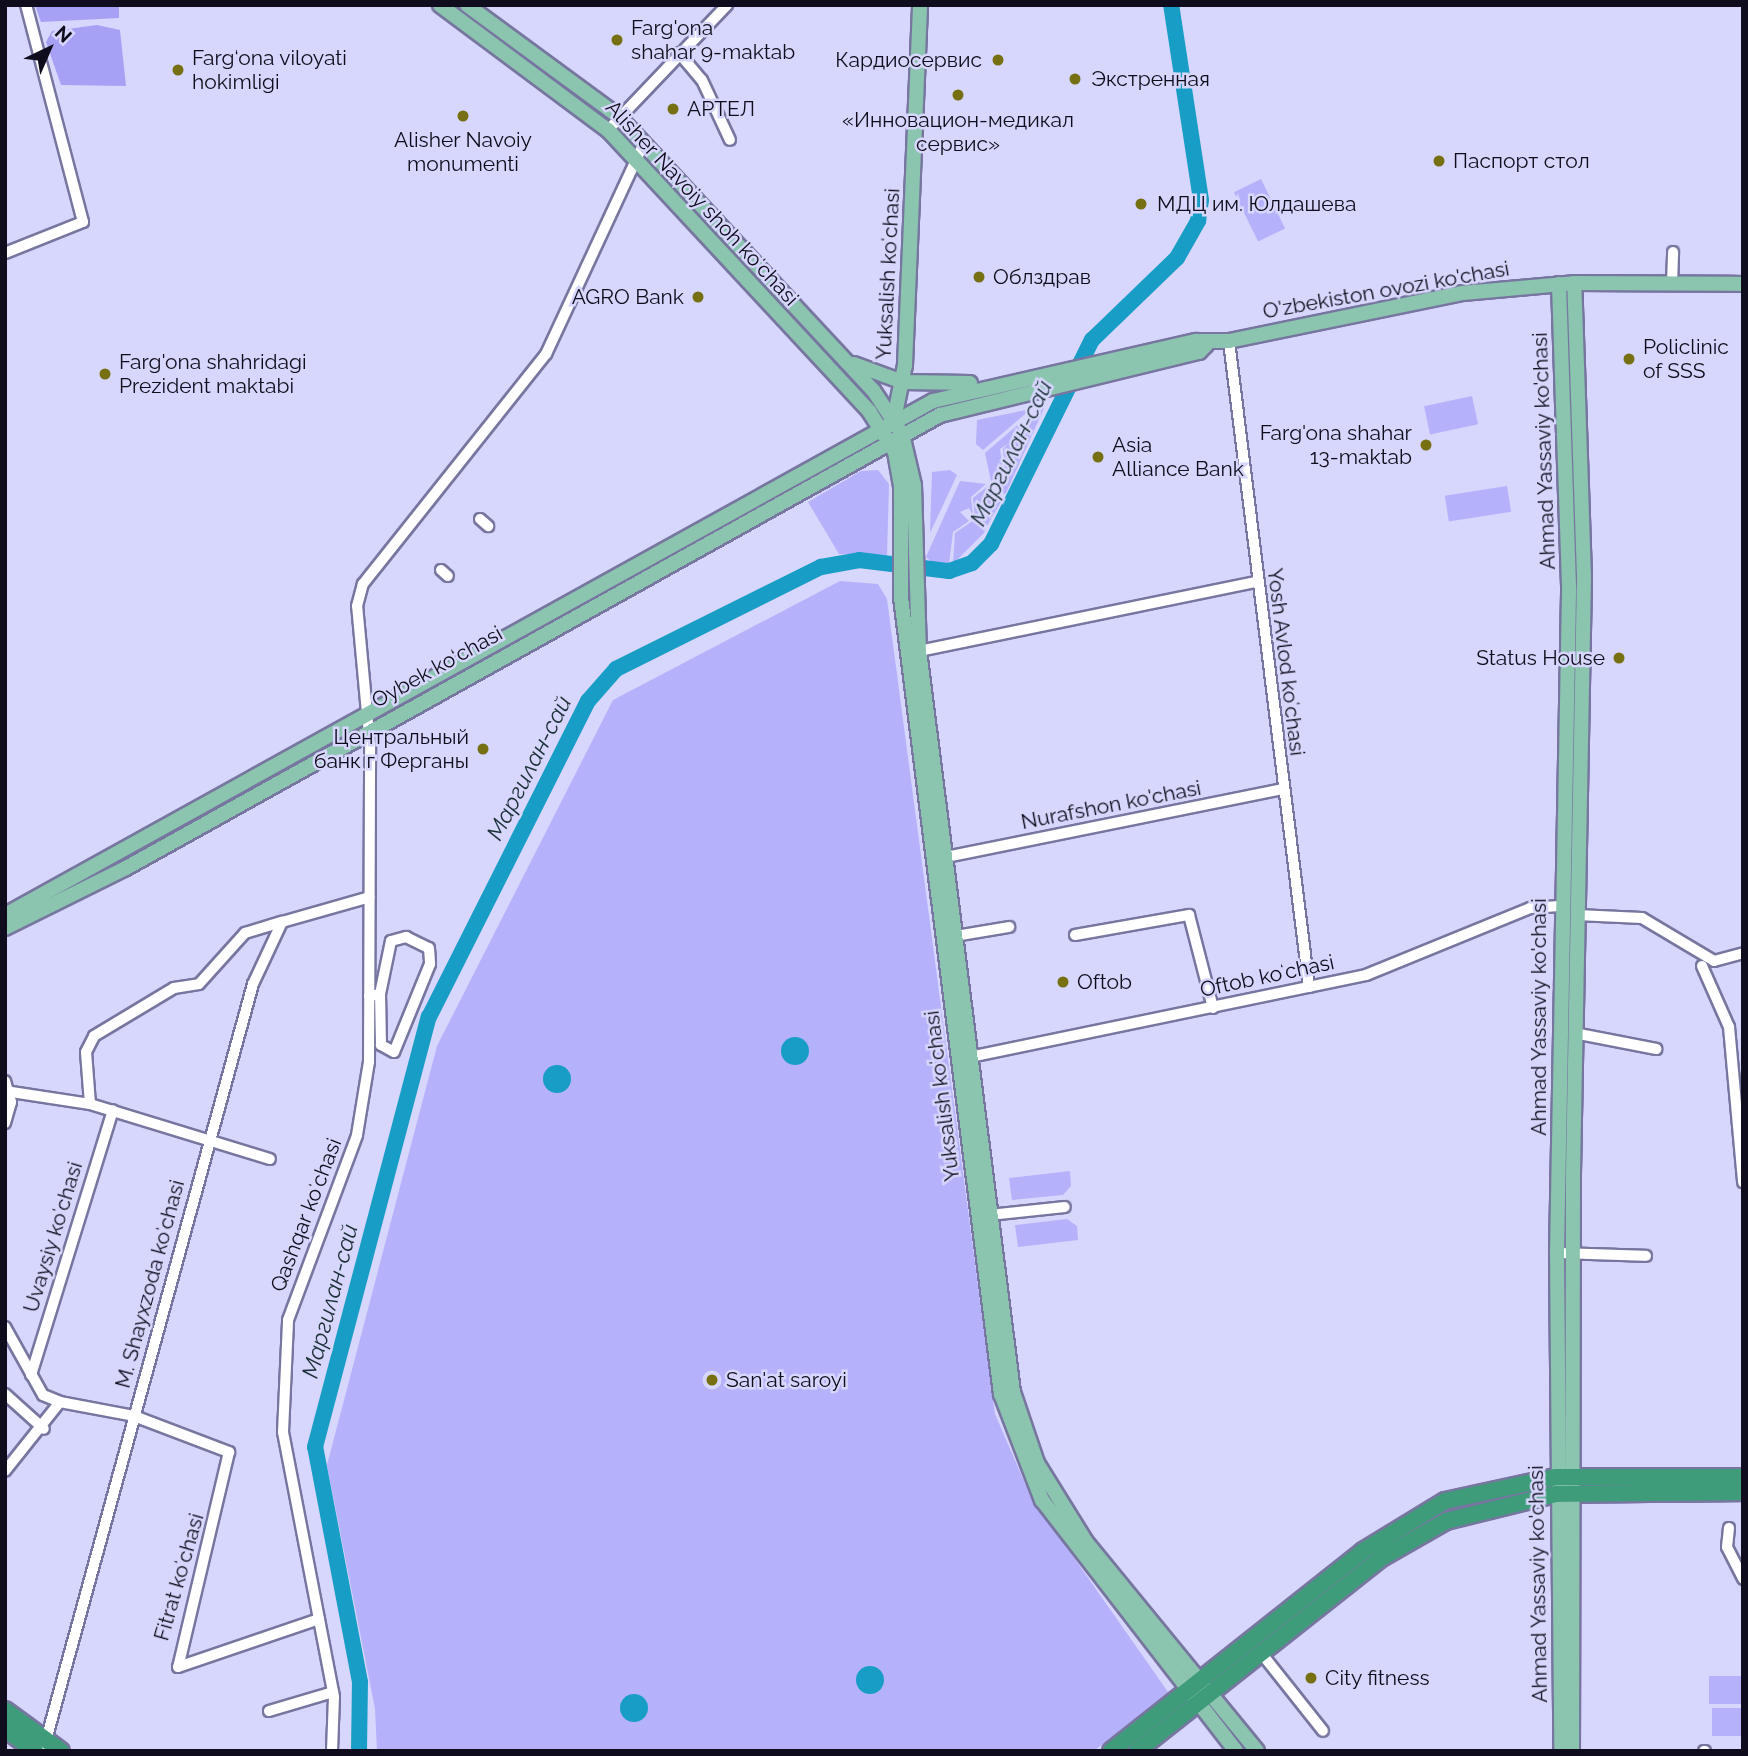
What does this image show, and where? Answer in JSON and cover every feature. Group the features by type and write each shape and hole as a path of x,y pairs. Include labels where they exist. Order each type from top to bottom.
{"highway":[{"path":"1111,1751 1420,1513 1488,1488 1563,1477 1743,1477"},
{"path":"1137,1751 1419,1534 1483,1507 1563,1494 1743,1492"},
{"path":"5,1710 41,1747"},
{"path":"5,1729 41,1747 61,1751"}],"main road":[{"name":"Alisher Navoiy shoh koʻchasi","path":"440,5 608,130 881,426"},
{"name":"Alisher Navoiy shoh koʻchasi","path":"467,5 618,116 846,362 894,419 895,437"},
{"name":"Yuksalish koʻchasi","path":"894,419 903,382 920,5"},
{"name":"O'zbekiston ovozi ko'chasi","path":"881,426 992,383 1071,368 1096,369 1199,352 1206,345 1463,293 1567,283 1743,284"},
{"name":"Ahmad Yassaviy ko'chasi","path":"1567,283 1569,593 1560,906 1557,1252 1566,1639 1572,1751"},
{"name":"Ahmad Yassaviy ko'chasi","path":"1563,1477 1571,1361 1574,1033 1584,577 1567,283"},
{"path":"846,362 903,382 992,383"},
{"name":"O'zbekiston ovozi ko'chasi","path":"895,437 968,404 1058,384 1096,369"},
{"name":"Yuksalish koʻchasi","path":"881,426 895,437 907,555 907,598 1006,1361 1023,1425 1048,1483 1086,1542 1206,1699"},
{"name":"Oybek ko‘chasi","path":"5,915 881,426"},
{"name":"Oybek ko‘chasi","path":"5,928 126,868 895,437"},
{"name":"Yuksalish koʻchasi","path":"907,598 919,651 946,857 965,1058"},
{"name":"Ahmad Yassaviy ko'chasi","path":"1561,1751 1566,1639"},
{"path":"1206,1699 1236,1751"},
{"path":"1206,1699 1257,1751"}],"street":[{"path":"5,253 83,222 26,5"},
{"path":"608,130 618,116 727,5"},
{"path":"679,53 702,80 730,140"},
{"name":"Qashqar koʻchasi","path":"332,1751 333,1692 283,1433 288,1320 357,1135 369,1062 375,995 370,897 368,730 357,606 363,584 546,354 643,143"},
{"path":"1672,284 1673,252"},
{"name":"Yosh Avlod koʻchasi","path":"1229,341 1256,582 1309,987"},
{"path":"919,651 1256,582"},
{"path":"1087,603 1090,616"},
{"name":"Nurafshon ko'chasi","path":"946,857 1282,789"},
{"path":"90,1104 86,1052 94,1036 174,988 199,984 245,933 370,897"},
{"name":"Oftob koʻchasi","path":"965,1058 1309,987 1425,956 1530,908 1560,906"},
{"path":"1075,935 1189,915 1213,1008"},
{"path":"1577,915 1642,918 1714,961 1743,953"},
{"name":"M. Shayxzoda koʻchasi","path":"41,1747 253,984 282,922"},
{"path":"955,936 1009,928"},
{"path":"406,937 429,948 430,964 394,1052 382,1045 375,995 391,941 406,937"},
{"path":"1702,966 1729,1027 1743,1182"},
{"path":"1574,1033 1656,1049"},
{"path":"5,1123 7,1088 113,1110 270,1159"},
{"name":"Uvaysiy koʻchasi","path":"31,1376 113,1110"},
{"path":"999,1214 1065,1207"},
{"path":"1557,1252 1646,1256"},
{"path":"5,1327 43,1395 60,1402 134,1416"},
{"path":"5,1394 44,1429"},
{"path":"5,1471 44,1429 60,1402"},
{"name":"Fitrat koʻchasi","path":"134,1416 229,1452 178,1667 319,1619"},
{"path":"1730,1528 1727,1547 1743,1579"},
{"path":"1262,1654 1323,1731"},
{"path":"269,1711 333,1692"}],"shaded area":[{"path":"35,5 119,5 119,18 41,22"},
{"path":"97,25 120,30 126,86 61,85 46,42 52,31"},
{"path":"1261,179 1285,228 1258,242 1234,192"},
{"path":"1472,396 1478,424 1430,435 1424,406"},
{"path":"1045,406 1004,494 993,484 1005,473 1003,449"},
{"path":"1031,409 983,450 976,444 977,420"},
{"path":"1019,424 1019,436 1000,449 1003,473 991,481 985,453"},
{"path":"878,470 889,484 887,555 839,554 808,502 861,471"},
{"path":"950,470 957,475 930,533 932,472"},
{"path":"960,481 986,484 971,497 973,516 969,508 960,512 969,521 953,532 949,564 934,564 926,557"},
{"path":"988,486 1002,500 987,526 975,518 973,498"},
{"path":"1507,486 1511,512 1449,522 1445,496"},
{"path":"974,520 986,528 984,533 953,564 955,533"},
{"path":"840,581 878,584 887,599 995,1414 1030,1495 1168,1692 1094,1751 377,1751 375,1709 327,1465 437,1046 613,700"},
{"path":"1070,1171 1071,1186 1063,1195 1012,1200 1009,1178"},
{"path":"1067,1219 1077,1226 1078,1240 1018,1247 1015,1225"},
{"path":"1709,1676 1743,1676 1743,1704 1709,1704"},
{"path":"1712,1708 1743,1708 1743,1736 1712,1736"}],"water":[{"path":"795,1037 805,1041 809,1051 805,1061 795,1065 785,1061 781,1051 785,1041"},
{"path":"557,1065 567,1069 571,1079 567,1089 557,1093 547,1089 543,1079 547,1069"},
{"path":"870,1666 880,1670 884,1680 880,1690 870,1694 860,1690 856,1680 860,1670"},
{"path":"634,1694 644,1698 648,1708 644,1718 634,1722 624,1718 620,1708 624,1698"}],"waterway":[{"name":"Маргилан-сай","path":"359,1751 360,1682 315,1447 429,1017 588,701 616,669 821,567 859,560 949,571 972,563 991,544 1092,340 1177,258 1198,221 1201,200 1171,5"}],"place":[{"name":"Farg'ona shahar 9-maktab","path":"617,40"},
{"name":"Кардиосервис","path":"998,60"},
{"name":"Farg‘ona viloyati hokimligi","path":"178,70"},
{"name":"Экстренная","path":"1075,79"},
{"name":"«Инновацион-медикал сервис»","path":"958,95"},
{"name":"АРТЕЛ","path":"673,109"},
{"name":"Alisher Navoiy monumenti","path":"463,116"},
{"name":"Паспорт стол","path":"1439,161"},
{"name":"МДЦ им. Юлдашева","path":"1141,204"},
{"name":"Облздрав","path":"979,277"},
{"name":"AGRO Bank","path":"698,297"},
{"name":"Policlinic of SSS","path":"1629,359"},
{"name":"Farg'ona shahridagi Prezident maktabi","path":"105,374"},
{"name":"Farg'ona shahar 13-maktab","path":"1426,445"},
{"name":"Asia Alliance Bank","path":"1098,457"},
{"name":"Status House","path":"1619,658"},
{"name":"Центральный банк г Ферганы","path":"483,749"},
{"name":"Oftob","path":"1063,982"},
{"name":"San'at saroyi","path":"712,1380"},
{"name":"City fitness","path":"1311,1678"}]}
